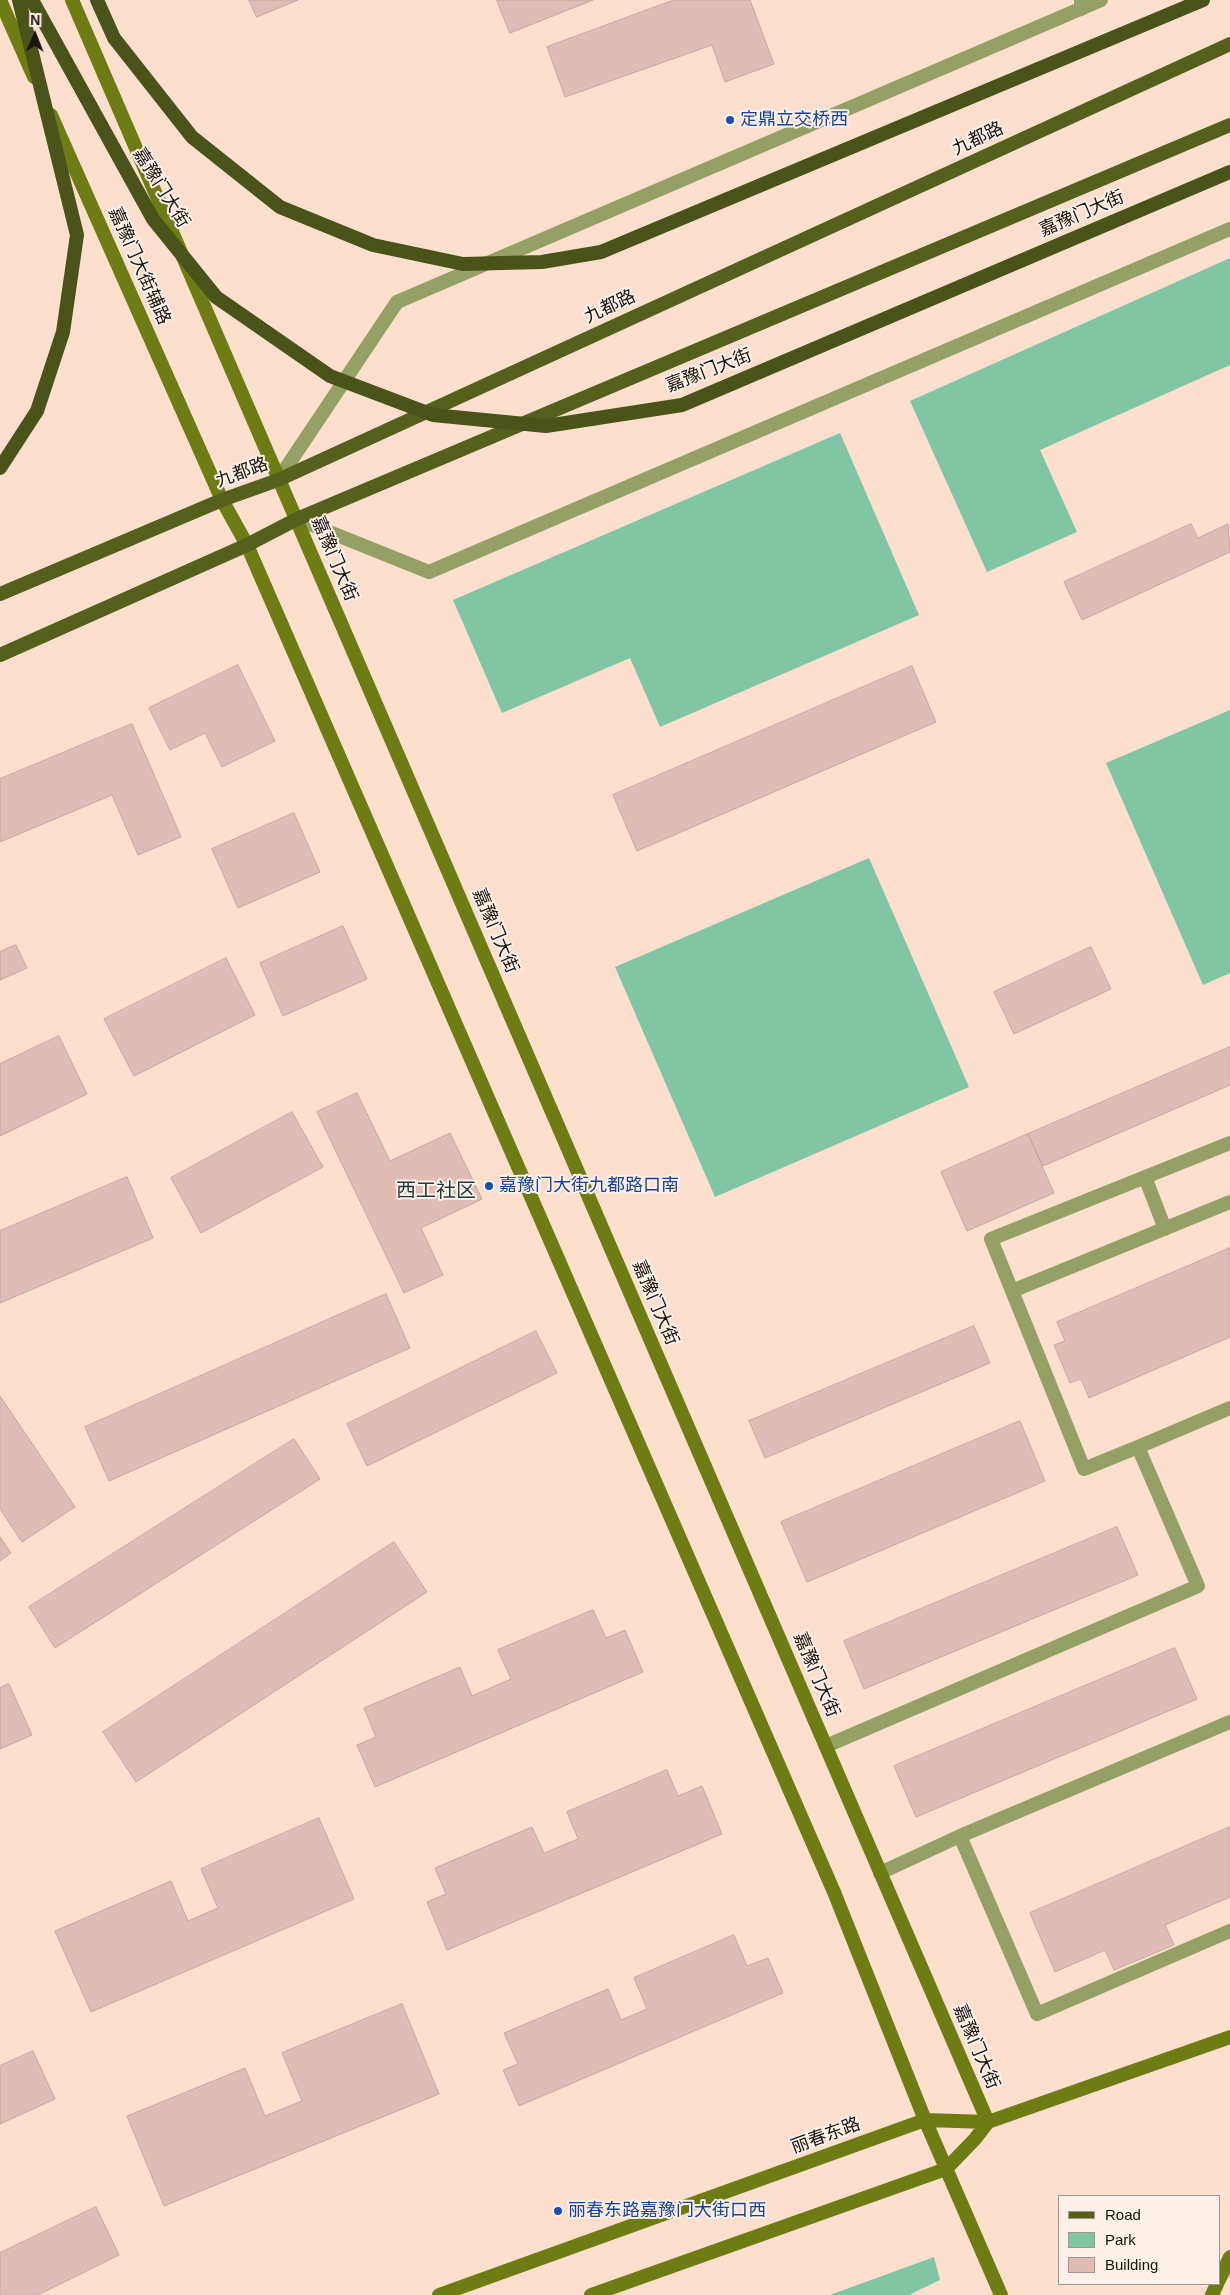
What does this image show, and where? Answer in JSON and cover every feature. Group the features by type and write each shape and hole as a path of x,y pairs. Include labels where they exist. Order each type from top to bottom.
{"highway":[{"path":"0,468 37,411 63,332 77,235 19,0"},
{"name":"嘉豫门大街","path":"32,0 153,219 216,297 330,376 432,415 546,426 682,405 1230,172"},
{"path":"97,0 114,38 192,137 280,207 373,246 463,264 542,262 601,252 1203,0"}],"main road":[{"name":"嘉豫门大街辅路","path":"0,0 222,500 248,545"},
{"path":"72,0 278,480"},
{"name":"九都路","path":"0,594 222,500 278,480 1230,44"},
{"path":"0,655 248,545 297,519 1230,125"},
{"name":"嘉豫门大街","path":"278,480 297,519 988,2122"},
{"path":"248,545 834,1892 925,2120 1001,2295"},
{"name":"丽春东路","path":"439,2295 925,2120 988,2122 1230,2037"},
{"path":"591,2295 946,2169 975,2139 988,2122"},
{"path":"1220,2278 1230,2256"}],"lane":[{"path":"278,480 397,302 1081,4 1101,0"},
{"path":"297,519 429,572 1230,230"},
{"path":"1230,1143 991,1239 1084,1469 1230,1408"},
{"path":"1145,1177 1165,1229"},
{"path":"1012,1291 1230,1202"},
{"path":"826,1746 1198,1586 1138,1447"},
{"path":"880,1873 960,1836 1230,1722"},
{"path":"960,1836 1037,2014 1230,1931"}],"green space":[{"path":"1230,258 1230,365 1040,450 1077,532 987,572 910,401"},
{"path":"840,433 919,615 660,727 630,658 502,713 453,600"},
{"path":"1230,710 1230,973 1203,985 1106,763"},
{"path":"869,858 969,1087 715,1197 615,967"},
{"path":"934,2257 940,2280 909,2295 830,2295"}],"building":[{"path":"249,0 298,0 257,17"},
{"path":"497,0 593,0 510,33"},
{"path":"674,0 750,0 774,64 725,82 712,45 565,97 547,47"},
{"path":"1191,524 1198,538 1228,524 1230,552 1082,620 1064,582"},
{"path":"238,665 275,741 222,767 205,733 170,750 149,708"},
{"path":"912,666 936,722 637,851 613,795"},
{"path":"132,724 181,837 138,855 112,795 0,842 0,779"},
{"path":"294,813 320,872 238,908 212,849"},
{"path":"343,926 367,979 283,1016 260,963"},
{"path":"16,945 27,968 0,980 0,952"},
{"path":"1091,947 1111,989 1014,1034 994,992"},
{"path":"226,958 255,1015 134,1076 104,1019"},
{"path":"59,1036 87,1094 0,1136 0,1064"},
{"path":"1230,1047 1230,1085 1043,1166 1028,1134"},
{"path":"357,1093 390,1161 450,1133 482,1199 421,1228 443,1275 404,1293 317,1112"},
{"path":"292,1112 323,1167 201,1233 171,1178"},
{"path":"1028,1134 1054,1193 967,1231 941,1172"},
{"path":"127,1177 153,1238 0,1303 0,1231"},
{"path":"1230,1248 1230,1337 1089,1398 1081,1379 1070,1383 1054,1345 1065,1341 1057,1322"},
{"path":"386,1294 410,1348 109,1481 85,1427"},
{"path":"974,1326 990,1363 765,1458 749,1421"},
{"path":"536,1331 557,1373 367,1466 347,1424"},
{"path":"0,1396 75,1507 22,1542 0,1509"},
{"path":"1020,1421 1045,1481 807,1582 781,1522"},
{"path":"294,1439 320,1479 55,1648 29,1607"},
{"path":"1117,1527 1138,1575 864,1689 844,1641"},
{"path":"0,1537 11,1553 0,1561"},
{"path":"394,1542 427,1592 136,1782 103,1732"},
{"path":"593,1610 606,1638 625,1630 643,1672 375,1787 357,1745 376,1737 364,1708 460,1667 472,1696 511,1679 498,1650"},
{"path":"1175,1648 1197,1699 916,1817 894,1766"},
{"path":"9,1684 32,1735 0,1749 0,1688"},
{"path":"667,1770 678,1796 702,1786 722,1834 447,1950 427,1902 446,1894 435,1868 532,1827 544,1853 578,1839 567,1812"},
{"path":"319,1818 354,1899 91,2012 55,1931 171,1881 188,1921 218,1908 201,1869"},
{"path":"1230,1827 1230,1897 1165,1925 1174,1945 1114,1970 1105,1950 1055,1972 1030,1913"},
{"path":"734,1935 747,1966 768,1958 783,1993 519,2106 503,2070 518,2064 504,2033 608,1989 621,2020 647,2009 634,1978"},
{"path":"402,2004 439,2094 164,2206 127,2116 245,2068 265,2116 302,2101 282,2053"},
{"path":"33,2051 55,2099 0,2124 0,2066"},
{"path":"96,2207 119,2255 38,2295 0,2295 0,2253"}],"place":[{"name":"定鼎立交桥西","path":"730,120"},
{"name":"嘉豫门大街九都路口南","path":"489,1186"},
{"name":"丽春东路嘉豫门大街口西","path":"558,2211"}],"district":[{"name":"西工社区","path":"436,1191"}]}
